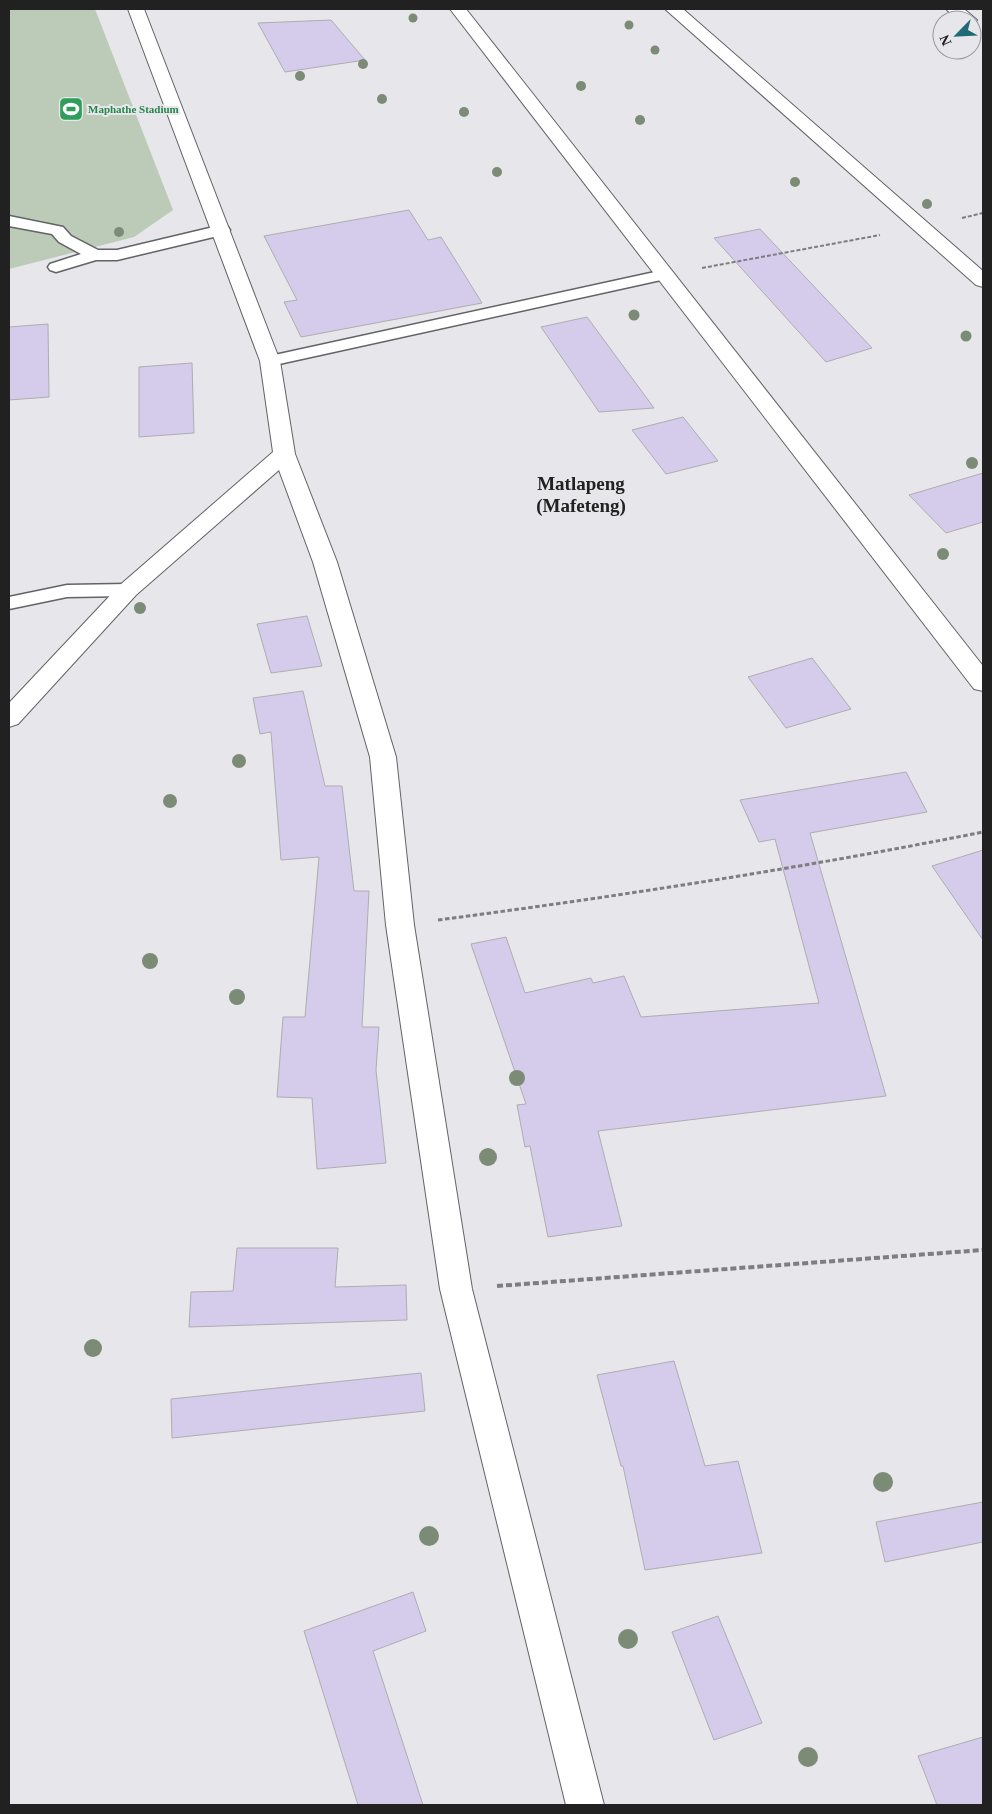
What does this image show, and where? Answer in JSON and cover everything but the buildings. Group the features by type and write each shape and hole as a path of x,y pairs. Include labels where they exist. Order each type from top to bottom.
{"street":[{"path":"136,9 222,230 270,361 284,454 325,562 383,757 400,925 456,1289 584,1805"},
{"path":"458,9 983,683"},
{"path":"672,9 983,281"},
{"path":"9,718 128,590 284,454"}],"lane":[{"path":"9,221 56,230 65,239 95,255"},
{"path":"56,268 95,255 117,256 222,230"},
{"path":"270,361 664,275"},
{"path":"9,603 67,591 128,590"}],"path":[{"path":"664,275 920,227 983,213"},
{"path":"400,925 614,897 914,846 983,832"},
{"path":"456,1289 983,1250"}],"green space":[{"name":"Maphathe Stadium","path":"9,9 95,9 173,210 134,237 9,269"}],"place":[{"name":"Maphathe Stadium","path":"71,109"}],"district":[{"name":"Matlapeng (Mafeteng)","path":"581,494"}]}
